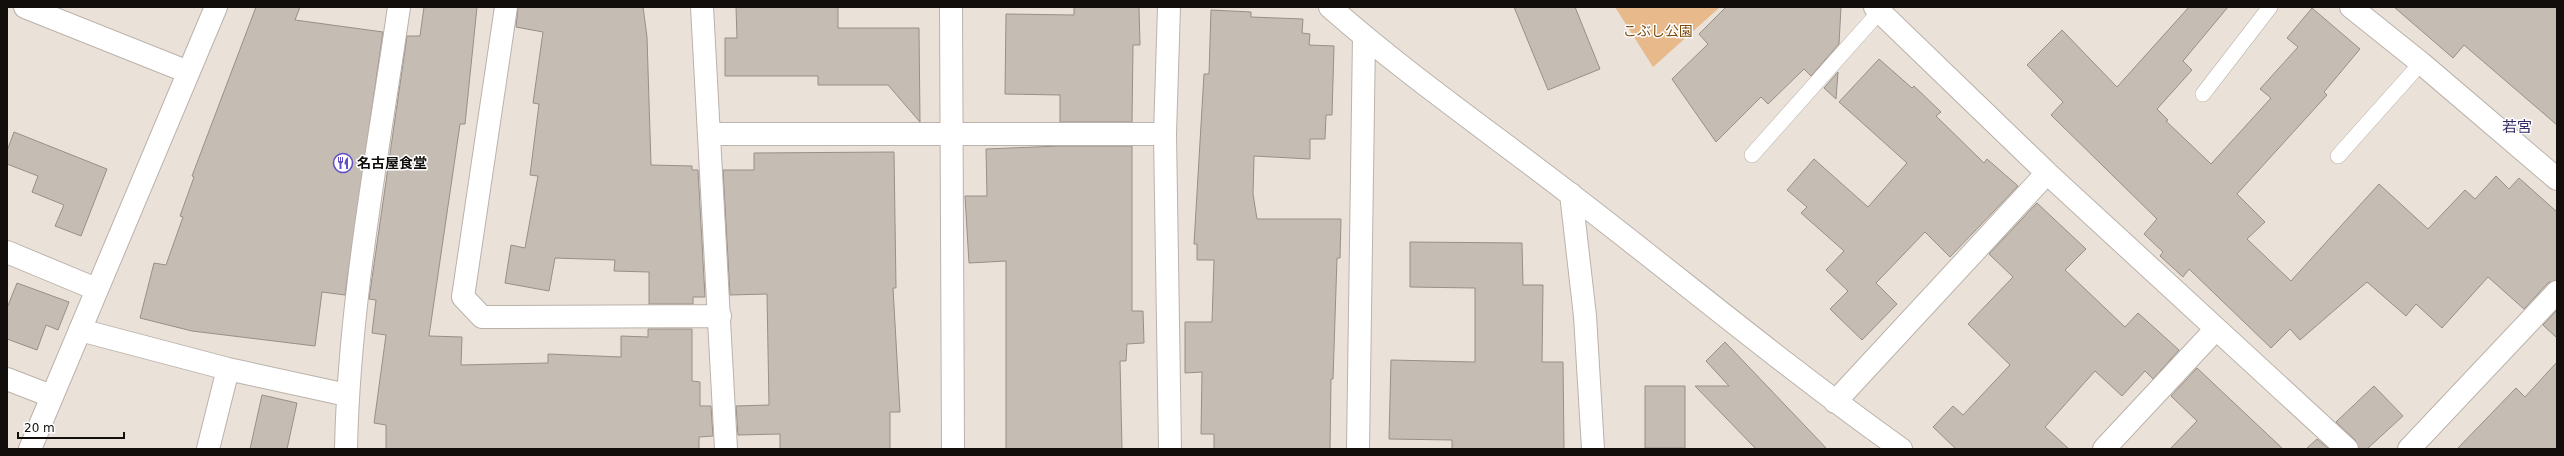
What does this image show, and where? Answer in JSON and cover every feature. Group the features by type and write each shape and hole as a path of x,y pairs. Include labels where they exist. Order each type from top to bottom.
{"street":[{"path":"26,7 188,72"},
{"path":"30,449 96,289 216,7"},
{"path":"346,449 347,395 368,220 399,7"},
{"path":"506,7 463,297 482,316 720,316"},
{"path":"702,7 720,316 726,449"},
{"path":"951,7 950,133 953,449"},
{"path":"1170,7 1165,134 1170,449"},
{"path":"1330,7 1364,37 1570,194 1835,402 1901,449"},
{"path":"2351,7 2421,63 2557,179"},
{"path":"1878,9 2047,173 2347,449"},
{"path":"1358,449 1364,37"},
{"path":"710,134 1165,134"},
{"path":"1835,402 2047,173"},
{"path":"1570,194 1585,316 1593,449"},
{"path":"7,252 96,289"},
{"path":"2409,449 2557,292"},
{"path":"2104,449 2216,329"},
{"path":"80,330 228,369 347,395"},
{"path":"208,449 228,369"},
{"path":"7,379 51,396"}],"lane":[{"path":"2203,94 2270,7"},
{"path":"1752,155 1878,9"},
{"path":"2338,156 2421,63"}],"green space":[{"name":"こぶし公園","path":"1615,7 1720,7 1653,67"}],"building":[{"path":"256,7 300,7 295,20 383,32 345,295 322,292 315,346 192,331 140,318 154,263 166,265 183,217 180,216 194,177 192,176"},
{"path":"424,7 477,7 465,124 460,124 429,336 462,337 461,365 548,363 548,354 621,357 621,336 648,337 648,329 692,329 692,381 700,382 700,406 711,406 713,436 699,437 699,449 386,449 386,425 374,423 386,335 372,333 376,300 369,299 407,36 420,36"},
{"path":"518,7 643,7 647,37 651,165 692,166 692,170 698,170 705,297 693,297 693,304 649,304 649,272 614,271 615,260 555,258 549,291 505,283 511,245 525,248 538,176 530,175 539,104 533,103 543,32 516,27"},
{"path":"736,7 838,7 838,28 919,28 920,122 888,85 818,85 818,76 725,76 725,38 737,38"},
{"path":"1074,7 1139,7 1140,45 1133,45 1132,122 1060,122 1060,95 1005,94 1006,14 1074,15"},
{"path":"1514,7 1575,7 1600,69 1548,90"},
{"path":"1726,7 1841,7 1839,44 1811,76 1804,69 1768,104 1761,97 1716,142 1672,79 1708,44 1699,34"},
{"path":"2189,7 2228,7 2183,61 2192,70 2157,109 2168,120 2166,121 2211,164 2271,98 2260,89 2298,47 2287,38 2312,8 2360,49 2324,92 2327,95 2237,194 2265,222 2247,239 2291,281 2379,184 2428,229 2465,190 2475,199 2496,176 2509,189 2519,178 2557,212 2557,280 2548,283 2524,309 2488,277 2442,328 2416,304 2406,316 2367,282 2300,340 2290,329 2271,348 2189,269 2183,277 2160,256 2163,252 2144,234 2157,219 2051,115 2063,102 2027,65 2062,30 2117,87"},
{"path":"2394,7 2557,7 2557,125 2464,45 2453,58"},
{"path":"1211,10 1251,12 1251,17 1303,19 1302,33 1310,34 1309,45 1334,46 1332,115 1326,115 1325,139 1310,139 1310,159 1254,156 1253,194 1257,219 1341,219 1340,258 1337,258 1333,379 1331,379 1330,449 1214,449 1214,434 1201,434 1202,372 1185,373 1185,322 1212,322 1214,260 1197,260 1197,244 1194,244 1204,74 1209,74"},
{"path":"1879,59 1912,88 1914,86 1941,112 1936,116 1984,163 1987,159 2018,186 1950,257 1925,232 1876,283 1897,304 1862,340 1830,309 1848,291 1826,270 1844,251 1801,213 1807,207 1787,190 1814,159 1868,207 1907,163 1839,102"},
{"path":"1838,72 1836,99 1824,88"},
{"path":"14,132 107,169 81,236 55,226 64,205 32,192 38,176 7,164 7,151"},
{"path":"1060,146 1132,146 1132,311 1143,311 1144,343 1127,344 1126,361 1120,361 1122,449 1006,449 1006,261 969,263 965,196 987,196 986,149"},
{"path":"894,152 896,288 893,288 900,412 890,412 890,449 780,449 780,434 738,435 736,406 769,405 767,294 730,295 723,170 754,170 754,153"},
{"path":"2037,203 2086,249 2065,270 2125,327 2138,313 2179,350 2153,379 2145,371 2122,396 2095,371 2045,427 2069,449 1956,449 1933,427 1953,406 1963,415 2010,365 1968,324 2013,277 1989,254"},
{"path":"1410,242 1522,243 1523,285 1543,285 1542,362 1563,362 1564,449 1452,449 1452,440 1389,439 1391,360 1475,362 1475,288 1410,287"},
{"path":"17,283 69,302 58,330 46,325 37,350 7,339 7,308"},
{"path":"2557,310 2557,338 2543,325"},
{"path":"1725,342 1827,449 1756,449 1695,386 1729,386 1706,361"},
{"path":"2557,362 2557,449 2457,449 2516,388 2525,397"},
{"path":"2197,368 2283,449 2170,449 2197,421 2171,396"},
{"path":"1645,386 1685,386 1685,448 1645,448"},
{"path":"2374,386 2403,416 2367,449 2359,449 2355,440 2336,422"},
{"path":"262,395 297,403 287,449 250,449"},
{"path":"2317,439 2329,449 2306,449"}],"place":[{"name":"名古屋食堂","path":"343,163"}],"district":[{"name":"若宮","path":"2517,127"}]}
